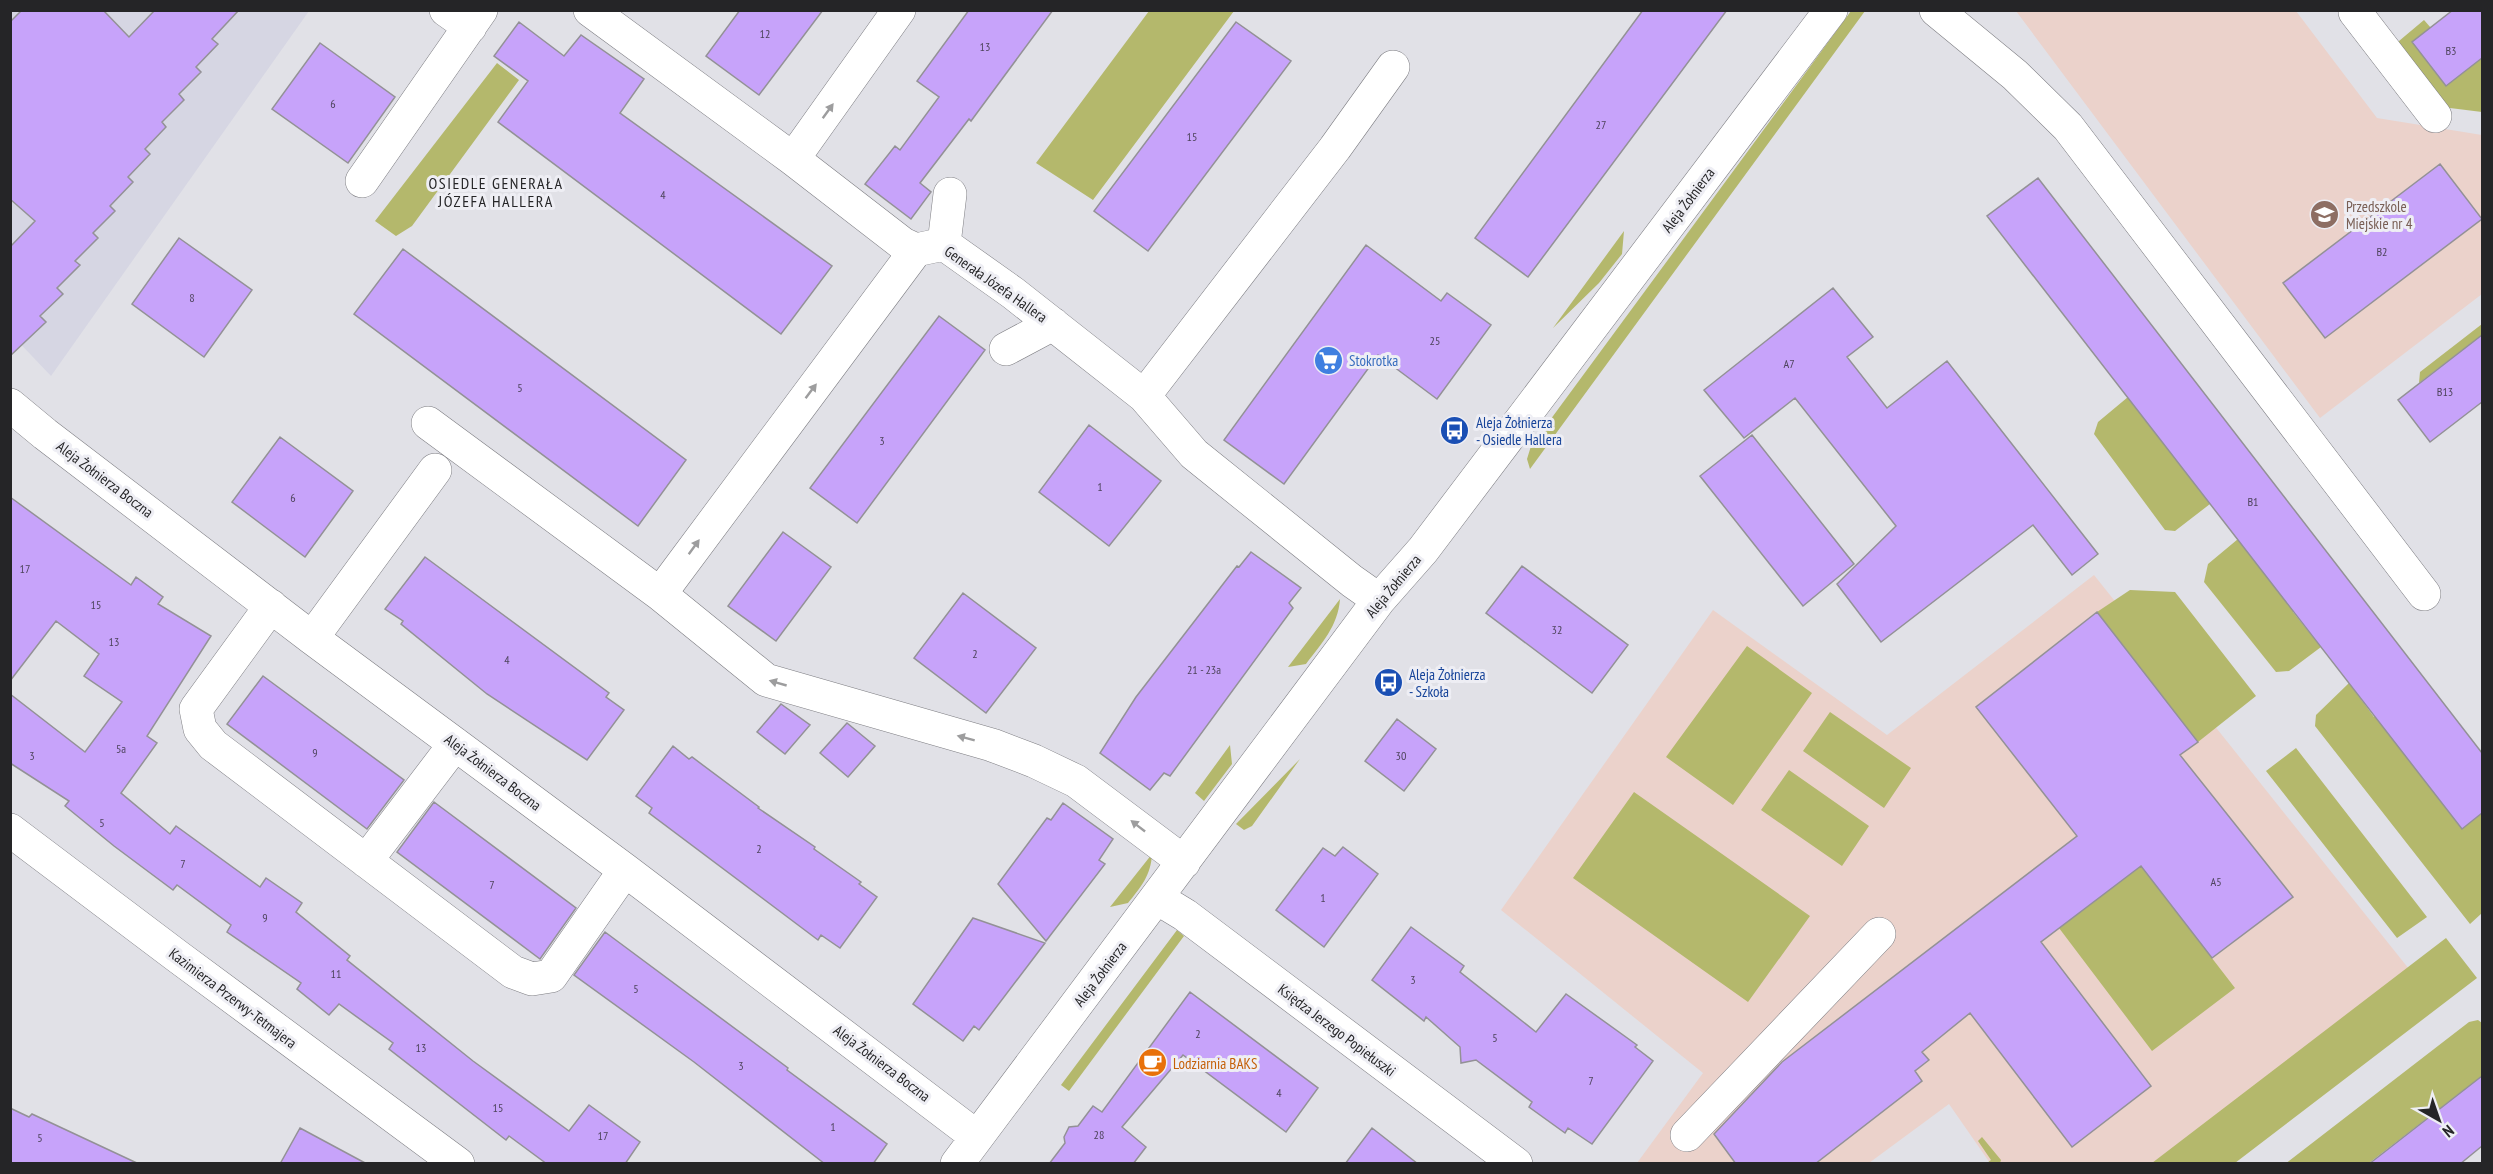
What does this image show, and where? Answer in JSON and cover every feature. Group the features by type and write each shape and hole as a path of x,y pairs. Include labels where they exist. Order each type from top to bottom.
{"street":[{"name":"Generała Józefa Hallera","path":"590,10 793,159 903,244 930,247 1053,324 1144,396 1194,454 1352,581 1379,600"},
{"path":"793,159 899,10"},
{"name":"Aleja Żołnierza","path":"957,1164 1379,600 1423,550 1831,10"},
{"path":"1936,10 2015,75 2068,127 2424,594"},
{"path":"2352,11 2435,116"},
{"path":"362,181 466,16"},
{"path":"1144,396 1335,148 1393,67"},
{"path":"660,594 930,247 950,194"},
{"path":"1006,349 1053,324"},
{"name":"Aleja Żołnierza Boczna","path":"10,405 312,638 625,870 977,1137"},
{"path":"428,423 660,594 766,680 992,745 1034,761 1076,781 1130,819 1184,862"},
{"path":"312,638 435,470"},
{"path":"270,606 196,709 200,729 213,745 513,972 532,979 551,976 625,870"},
{"path":"366,861 455,744"},
{"name":"Kazimierza Przerwy-Tetmajera","path":"10,830 458,1164"},
{"name":"Księdza Jerzego Popiełuszki","path":"1157,898 1185,915 1516,1164"},
{"path":"1687,1135 1879,934"}],"shaded area":[{"path":"10,11 309,11 51,376 11,334"},
{"name":"Przedszkole Miejskie nr 4","path":"2016,11 2296,11 2377,118 2482,135 2482,294 2320,418"},
{"path":"2094,575 2409,969 2157,1163 1990,1163 1949,1104 1869,1163 1637,1163 1703,1073 1501,910 1713,610 1887,735"}],"green space":[{"path":"1149,11 1234,11 1093,200 1036,163"},
{"path":"1851,11 1865,11 1530,469 1527,459 1531,446"},
{"path":"2424,20 2431,28 2413,42 2446,86 2482,58 2482,112 2442,107 2396,46"},
{"path":"497,63 519,80 412,226 396,236 375,221"},
{"path":"1624,231 1622,254 1599,283 1553,328"},
{"path":"2482,324 2482,335 2419,383 2420,372"},
{"path":"2128,397 2210,504 2175,531 2165,530 2094,434 2098,422"},
{"path":"2238,539 2265,574 2300,606 2293,612 2321,647 2289,671 2276,672 2204,582 2208,564"},
{"path":"2130,590 2175,592 2256,696 2198,742 2097,612"},
{"path":"1340,599 1333,626 1318,649 1306,664 1288,667"},
{"path":"1747,646 1812,693 1733,805 1666,757"},
{"path":"2349,683 2374,717 2382,713 2405,755 2462,829 2482,813 2482,913 2470,924 2315,726 2316,715"},
{"path":"1830,712 1911,768 1884,808 1803,751"},
{"path":"1230,745 1232,764 1204,801 1195,793"},
{"path":"2296,748 2427,917 2397,938 2266,771"},
{"path":"1300,759 1252,826 1244,830 1236,824"},
{"path":"1789,770 1869,826 1842,866 1761,810"},
{"path":"1634,792 1810,916 1748,1002 1573,878"},
{"path":"1152,854 1147,875 1133,897 1128,903 1110,907"},
{"path":"2141,866 2235,988 2152,1051 2059,928"},
{"path":"1177,930 1184,936 1069,1091 1061,1085"},
{"path":"2446,938 2477,978 2235,1163 2152,1163"},
{"path":"2478,1020 2482,1023 2482,1076 2369,1163 2285,1164 2469,1022"},
{"path":"1982,1137 2001,1160 2000,1163 1987,1163 1991,1160 1978,1141"}],"building":[{"path":"22,10 103,10 129,37 155,10 239,10 212,39 218,44 196,67 201,72 179,94 184,100 162,122 166,127 145,149 150,154 128,177 133,182 110,206 115,211 93,233 98,238 75,261 80,265 57,288 63,294 40,316 46,322 10,356 10,247 35,221 10,199 10,22"},
{"path":"740,10 823,10 759,95 706,56"},
{"path":"969,10 1053,10 971,121 969,119 920,183 931,192 911,219 865,184 895,146 900,150 939,97 917,81"},
{"path":"1643,10 1727,10 1528,277 1475,238"},
{"path":"2453,10 2482,10 2482,58 2446,86 2412,42"},
{"path":"519,22 564,56 581,35 644,79 620,113 832,266 781,334 498,122 528,81 494,56"},
{"path":"1236,22 1291,61 1148,251 1094,211"},
{"path":"320,43 395,97 348,163 272,109"},
{"path":"2440,164 2482,219 2325,338 2283,283"},
{"path":"2038,178 2482,753 2482,813 2462,829 1987,216"},
{"path":"179,238 252,290 204,357 132,304"},
{"name":"Stokrotka","path":"1366,245 1441,301 1447,293 1491,325 1437,399 1378,355 1284,484 1224,440"},
{"path":"403,249 686,460 638,526 354,314"},
{"path":"1833,288 1873,337 1847,357 1887,408 1947,361 2098,554 2072,575 2033,525 1881,642 1837,584 1896,526 1795,398 1744,438 1704,390"},
{"path":"939,316 985,350 857,523 810,488"},
{"path":"2482,335 2482,402 2430,442 2398,400"},
{"path":"1089,425 1161,481 1109,546 1039,492"},
{"path":"1752,435 1854,564 1803,606 1700,476"},
{"path":"280,437 353,491 305,557 232,502"},
{"path":"10,497 131,585 136,577 163,597 158,604 211,636 147,736 157,743 121,793 170,834 176,826 260,887 266,878 302,903 296,912 350,956 347,960 473,1061 569,1131 589,1105 640,1142 625,1164 547,1164 509,1136 506,1140 389,1049 393,1043 339,1004 329,1015 297,989 301,983 227,932 231,925 177,885 173,890 65,806 69,801 10,763 10,694 85,752 122,702 84,676 99,654 56,621 10,681"},
{"path":"783,532 831,567 776,641 728,606"},
{"path":"1251,552 1301,588 1289,603 1293,608 1170,776 1164,773 1150,790 1100,753 1136,697 1237,566 1239,567"},
{"path":"425,557 609,693 606,697 624,710 587,760 487,694 401,624 403,621 385,609"},
{"path":"1522,566 1628,645 1592,693 1486,613"},
{"path":"963,593 1036,648 986,713 914,658"},
{"path":"2097,612 2198,742 2180,755 2293,897 2212,958 2141,866 2041,942 2151,1086 2072,1147 1970,1013 1922,1052 1929,1060 1915,1071 1922,1081 1815,1164 1736,1164 1714,1134 1782,1062 2077,836 1976,707"},
{"path":"263,676 404,780 367,829 227,724"},
{"path":"781,704 810,725 785,754 757,732"},
{"path":"1397,719 1436,749 1404,791 1365,761"},
{"path":"847,723 875,746 848,777 820,753"},
{"path":"673,746 689,759 692,757 758,808 815,847 814,849 861,882 859,884 877,897 840,948 821,935 818,940 649,813 652,808 636,796"},
{"path":"434,802 576,908 540,959 397,852"},
{"path":"1063,803 1113,839 1099,860 1105,864 1046,941 998,884 1047,818 1051,820"},
{"path":"1343,847 1378,874 1324,947 1276,910 1323,848 1335,856"},
{"path":"973,918 1045,943 979,1030 974,1026 963,1041 913,1004"},
{"path":"1411,927 1464,966 1460,972 1536,1032 1566,994 1637,1045 1635,1047 1653,1061 1592,1144 1568,1128 1565,1133 1529,1107 1532,1102 1476,1060 1461,1063 1460,1047 1426,1017 1424,1021 1372,980"},
{"path":"605,932 887,1144 873,1164 825,1164 694,1062 574,975"},
{"path":"1190,992 1318,1088 1286,1132 1183,1055 1122,1127 1146,1147 1133,1164 1049,1164 1065,1143 1064,1137 1069,1127 1078,1126 1093,1106 1102,1112"},
{"path":"2482,1076 2482,1146 2460,1164 2369,1164"},
{"path":"10,1108 29,1117 32,1114 139,1164 10,1164"},
{"path":"300,1128 367,1164 280,1164"},
{"path":"1372,1128 1418,1164 1345,1164"}],"place":[{"name":"Przedszkole Miejskie nr 4","path":"2325,215"},
{"name":"Stokrotka","path":"1328,360"},
{"name":"Aleja Żołnierza - Osiedle Hallera","path":"1455,431"},
{"name":"Aleja Żołnierza - Szkoła","path":"1388,683"},
{"name":"Lodziarnia BAKS","path":"1152,1063"}],"district":[{"name":"OSIEDLE GENERAŁA JÓZEFA HALLERA","path":"496,192"}]}
